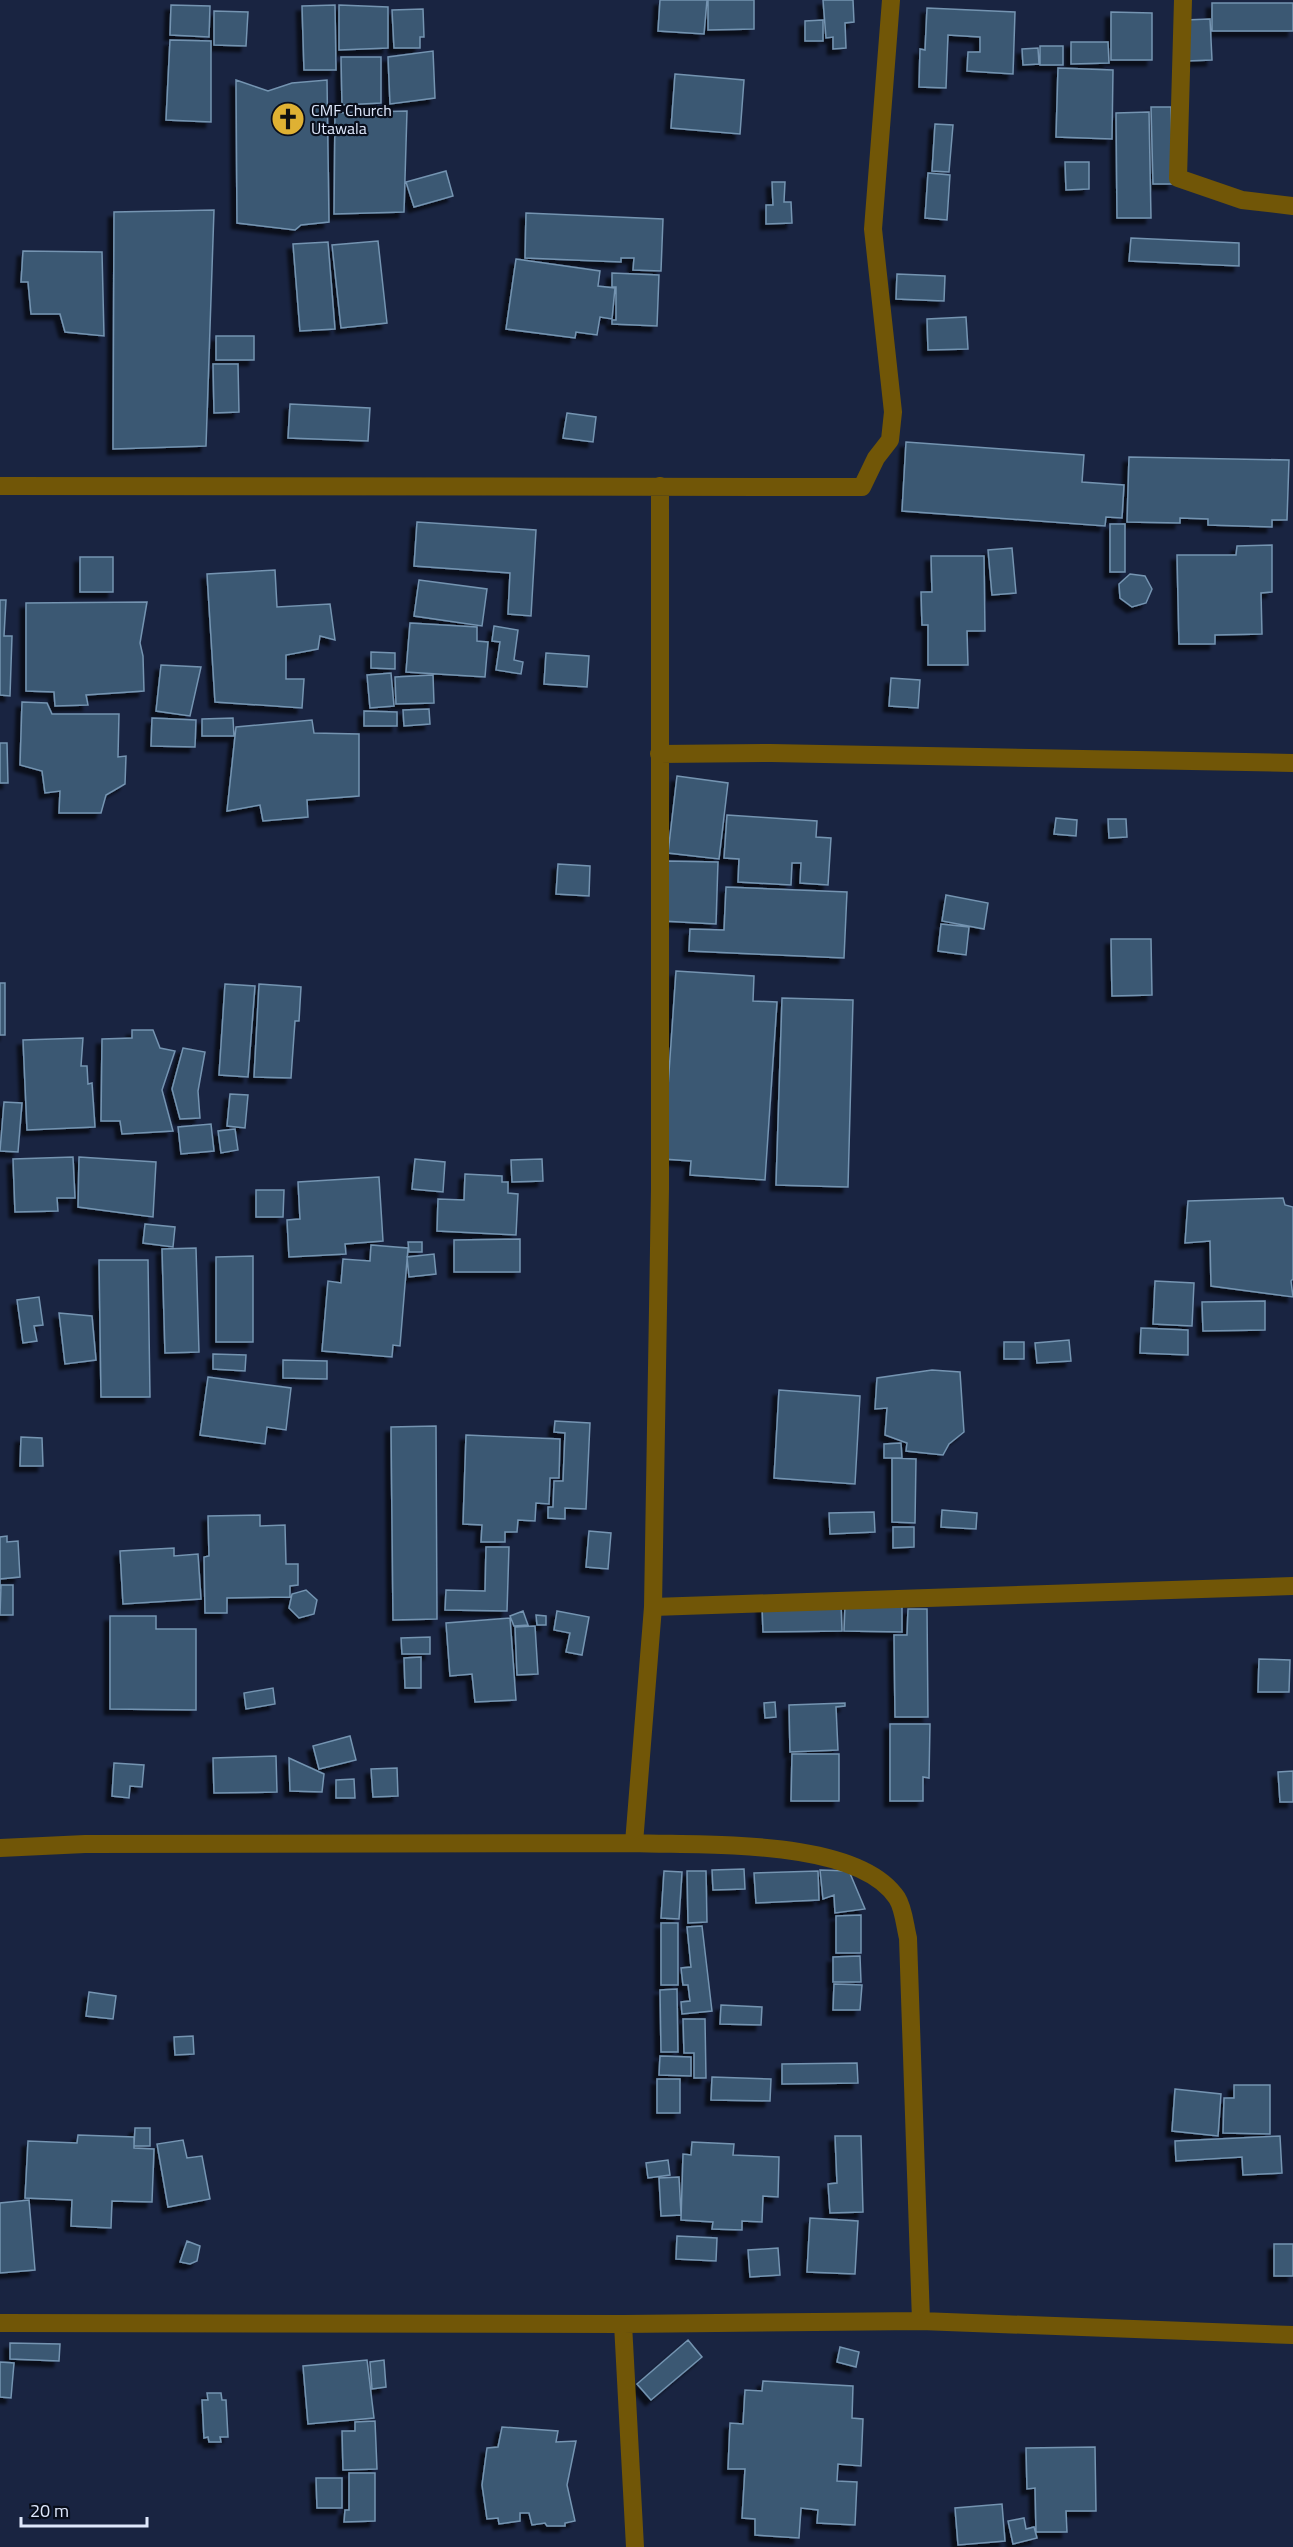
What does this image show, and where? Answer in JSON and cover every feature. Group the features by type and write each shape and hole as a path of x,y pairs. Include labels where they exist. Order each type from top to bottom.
{"street":[{"path":"0,486 862,487 876,458 890,440 893,412 873,229 891,0"},
{"path":"1183,0 1178,178 1242,200 1293,206"},
{"path":"634,1843 653,1607 660,1189 660,486"},
{"path":"659,754 771,753 1293,763"},
{"path":"653,1607 1293,1586"},
{"path":"0,1848 85,1844 634,1843 795,1850 845,1861 875,1876 898,1899 908,1938 921,2321"},
{"path":"0,2323 622,2324 921,2321 1293,2335"},
{"path":"622,2324 635,2547"}],"building":[{"path":"660,0 707,0 704,34 658,31"},
{"path":"708,0 754,0 754,29 708,30"},
{"path":"823,0 853,0 854,22 845,23 846,48 833,49 833,37 826,38"},
{"path":"1212,3 1293,3 1293,31 1212,31"},
{"path":"171,5 210,6 209,37 170,35"},
{"path":"335,5 336,70 304,70 302,6"},
{"path":"339,5 388,7 388,48 339,50"},
{"path":"927,8 1015,12 1013,74 967,71 968,52 980,52 980,37 948,35 946,88 919,87 920,49 925,50"},
{"path":"423,9 424,37 420,37 420,48 394,48 392,10"},
{"path":"214,11 248,12 246,46 214,45"},
{"path":"1111,12 1152,13 1152,60 1111,60"},
{"path":"1210,19 1212,60 1186,61 1184,20"},
{"path":"823,20 823,41 805,41 805,21"},
{"path":"170,40 211,41 211,122 166,120"},
{"path":"1071,42 1108,42 1109,63 1071,64"},
{"path":"1040,46 1063,46 1063,65 1040,65"},
{"path":"1038,48 1039,64 1023,65 1022,49"},
{"path":"433,51 435,98 390,104 388,57"},
{"path":"341,57 381,57 381,103 342,105"},
{"path":"1058,68 1113,70 1112,139 1056,137"},
{"path":"675,74 744,80 740,134 671,128"},
{"path":"236,80 268,91 292,83 327,80 329,222 301,225 295,230 237,223"},
{"path":"1151,107 1171,107 1173,184 1153,184"},
{"path":"407,111 404,212 334,214 335,113"},
{"path":"1149,112 1151,218 1117,218 1116,113"},
{"path":"935,124 953,125 949,172 932,171"},
{"path":"1065,162 1089,162 1089,189 1066,190"},
{"path":"446,171 453,196 414,207 406,182"},
{"path":"928,173 950,175 947,220 925,218"},
{"path":"772,182 785,182 784,202 791,202 792,223 766,224 766,205 773,205"},
{"path":"214,210 206,446 113,449 114,212"},
{"path":"526,213 663,219 661,271 633,270 634,258 621,258 621,262 525,258"},
{"path":"1131,238 1239,243 1239,266 1129,261"},
{"path":"378,241 387,323 341,328 332,245"},
{"path":"328,242 335,329 300,331 293,244"},
{"path":"23,251 102,252 104,336 65,332 60,314 31,314 28,282 21,282"},
{"path":"516,259 600,271 598,286 615,288 612,319 600,317 597,335 576,332 575,338 506,329"},
{"path":"612,273 659,275 657,326 612,324 612,320 616,320 616,287 612,287"},
{"path":"897,274 945,276 944,301 896,299"},
{"path":"966,317 968,349 928,350 927,319"},
{"path":"216,336 254,336 254,360 216,360"},
{"path":"213,364 238,364 239,412 214,413"},
{"path":"290,404 370,408 368,441 288,438"},
{"path":"567,413 596,417 593,442 563,438"},
{"path":"906,442 1084,455 1082,482 1124,485 1122,518 1106,517 1105,526 902,511"},
{"path":"1129,457 1289,460 1287,520 1272,520 1272,527 1208,525 1208,519 1180,518 1180,523 1127,522"},
{"path":"417,522 536,530 531,616 508,614 510,573 414,566"},
{"path":"1110,524 1125,524 1125,572 1110,572"},
{"path":"1272,545 1272,592 1261,593 1262,634 1215,635 1215,644 1179,644 1177,555 1236,555 1237,546"},
{"path":"1012,548 1016,593 992,595 988,550"},
{"path":"931,556 984,556 985,631 967,631 968,665 928,665 928,625 922,625 921,592 932,592"},
{"path":"80,557 113,557 113,592 80,592"},
{"path":"275,570 277,607 330,604 335,640 320,636 318,649 286,655 286,679 304,679 302,708 215,702 207,574"},
{"path":"1130,574 1145,576 1152,589 1146,603 1132,607 1120,598 1119,584"},
{"path":"419,580 487,589 482,626 414,616"},
{"path":"0,600 6,600 4,636 12,636 10,696 0,695"},
{"path":"147,602 140,643 143,656 144,691 86,695 88,705 55,706 54,692 26,691 26,603"},
{"path":"410,623 477,627 477,641 488,642 485,677 406,672"},
{"path":"494,626 518,630 514,660 523,662 521,674 496,670 500,642 492,641"},
{"path":"371,652 395,653 395,669 371,668"},
{"path":"546,653 589,656 587,687 544,684"},
{"path":"161,665 201,667 190,716 156,711"},
{"path":"391,673 394,706 370,708 367,675"},
{"path":"433,675 434,703 396,704 395,677"},
{"path":"891,678 920,680 918,708 889,706"},
{"path":"22,702 47,703 52,714 119,714 118,757 126,756 125,784 106,795 101,813 59,813 60,791 45,793 42,771 20,765"},
{"path":"429,709 430,724 404,726 403,710"},
{"path":"364,711 397,712 397,726 364,726"},
{"path":"152,718 196,720 195,747 151,746"},
{"path":"233,718 234,736 202,736 202,719"},
{"path":"312,720 314,733 359,734 359,796 307,800 308,817 263,821 260,805 227,811 236,727"},
{"path":"0,743 7,743 8,783 0,783"},
{"path":"677,776 728,783 719,859 668,853"},
{"path":"727,815 817,821 816,837 831,838 828,885 800,883 801,863 792,863 791,885 738,882 739,859 724,858"},
{"path":"1056,818 1077,820 1076,836 1054,834"},
{"path":"1108,819 1126,819 1127,837 1109,838"},
{"path":"665,861 718,862 716,924 662,921"},
{"path":"558,864 590,866 589,896 556,894"},
{"path":"726,887 847,892 844,958 689,951 690,929 724,930"},
{"path":"946,895 988,903 984,929 942,921"},
{"path":"941,924 969,927 966,955 938,951"},
{"path":"1111,939 1151,939 1152,995 1112,996"},
{"path":"676,971 754,976 753,1001 777,1002 765,1180 690,1175 691,1161 663,1159"},
{"path":"0,983 5,983 5,1035 0,1035"},
{"path":"225,984 255,986 248,1077 219,1075"},
{"path":"259,984 301,987 299,1021 295,1021 291,1078 254,1077"},
{"path":"782,998 853,1000 848,1187 776,1185"},
{"path":"132,1030 153,1030 160,1048 175,1051 162,1090 173,1131 122,1134 120,1121 101,1121 102,1039 132,1038"},
{"path":"83,1038 81,1066 87,1066 88,1084 92,1083 95,1127 27,1130 23,1040"},
{"path":"183,1048 205,1052 198,1091 200,1118 180,1119 172,1089"},
{"path":"230,1094 248,1095 245,1128 227,1126"},
{"path":"4,1102 22,1103 18,1152 0,1151"},
{"path":"211,1124 214,1151 181,1154 178,1127"},
{"path":"235,1129 238,1150 221,1153 218,1131"},
{"path":"73,1157 75,1198 57,1198 58,1211 15,1212 13,1159"},
{"path":"79,1157 156,1162 153,1217 78,1207"},
{"path":"415,1159 445,1162 443,1192 412,1189"},
{"path":"542,1159 543,1181 512,1182 511,1160"},
{"path":"465,1174 502,1176 502,1182 508,1182 508,1193 518,1194 516,1235 437,1231 438,1199 464,1200"},
{"path":"379,1177 383,1241 345,1244 346,1254 289,1257 287,1220 300,1219 298,1182"},
{"path":"256,1190 284,1190 283,1217 256,1217"},
{"path":"1283,1198 1285,1205 1293,1207 1293,1279 1291,1281 1293,1297 1211,1286 1210,1241 1185,1243 1188,1201"},
{"path":"145,1224 175,1227 173,1247 143,1243"},
{"path":"520,1239 520,1272 454,1272 454,1240"},
{"path":"408,1242 422,1242 422,1252 409,1252"},
{"path":"371,1245 408,1248 400,1346 393,1345 392,1357 322,1351 328,1281 341,1283 343,1259 370,1261"},
{"path":"196,1248 199,1352 165,1353 162,1249"},
{"path":"434,1254 436,1274 409,1277 407,1257"},
{"path":"253,1256 253,1342 216,1342 216,1257"},
{"path":"99,1260 148,1260 150,1397 101,1397"},
{"path":"1155,1281 1194,1283 1192,1326 1153,1324"},
{"path":"39,1297 43,1325 34,1326 37,1341 23,1343 17,1300"},
{"path":"1265,1301 1265,1330 1203,1331 1202,1302"},
{"path":"59,1313 92,1316 96,1360 65,1364"},
{"path":"1141,1328 1188,1330 1188,1355 1140,1353"},
{"path":"1069,1340 1071,1361 1037,1363 1035,1343"},
{"path":"1004,1342 1024,1342 1024,1359 1004,1359"},
{"path":"213,1354 246,1355 245,1371 213,1369"},
{"path":"283,1360 327,1361 327,1379 283,1378"},
{"path":"932,1370 960,1372 964,1432 949,1444 943,1455 906,1451 907,1443 885,1435 887,1408 875,1409 877,1378"},
{"path":"208,1377 291,1388 286,1430 267,1427 265,1444 200,1435"},
{"path":"779,1390 860,1396 855,1484 774,1478"},
{"path":"555,1421 590,1423 586,1509 565,1508 565,1519 548,1518 548,1507 553,1507 554,1481 563,1481 565,1433 554,1432"},
{"path":"436,1426 437,1619 393,1620 391,1427"},
{"path":"466,1435 560,1439 559,1478 550,1478 549,1504 536,1503 535,1521 518,1520 517,1532 505,1532 505,1542 481,1542 482,1525 463,1524"},
{"path":"21,1437 42,1438 43,1466 20,1466"},
{"path":"901,1443 902,1458 884,1458 884,1444"},
{"path":"892,1458 916,1459 915,1523 892,1522"},
{"path":"942,1510 977,1513 976,1529 941,1527"},
{"path":"874,1512 875,1532 830,1534 829,1513"},
{"path":"260,1515 260,1526 285,1525 286,1564 298,1564 298,1585 290,1586 290,1597 227,1598 227,1613 205,1613 204,1557 209,1556 208,1516"},
{"path":"893,1527 914,1527 914,1547 893,1548"},
{"path":"589,1531 611,1533 608,1569 586,1567"},
{"path":"7,1536 7,1542 18,1541 20,1577 0,1579 0,1537"},
{"path":"486,1547 509,1547 507,1611 445,1610 446,1590 485,1591"},
{"path":"174,1548 174,1556 198,1554 201,1599 123,1604 120,1551"},
{"path":"1,1585 13,1585 13,1615 0,1615"},
{"path":"306,1590 317,1600 314,1614 299,1618 289,1608 292,1594"},
{"path":"841,1604 842,1631 763,1632 762,1606"},
{"path":"845,1605 902,1605 902,1632 844,1631"},
{"path":"908,1609 927,1609 928,1717 895,1717 894,1635 907,1635"},
{"path":"523,1611 528,1625 514,1626 510,1616"},
{"path":"557,1611 589,1617 582,1655 566,1652 570,1633 554,1630"},
{"path":"536,1615 546,1616 546,1625 537,1625"},
{"path":"110,1616 156,1616 156,1629 196,1629 196,1710 110,1709"},
{"path":"510,1618 516,1700 475,1702 472,1674 450,1676 446,1623"},
{"path":"535,1626 538,1674 517,1675 515,1627"},
{"path":"430,1637 430,1654 402,1654 401,1638"},
{"path":"421,1657 421,1688 405,1688 404,1658"},
{"path":"1259,1659 1290,1660 1289,1692 1258,1692"},
{"path":"273,1688 275,1704 246,1709 244,1693"},
{"path":"775,1702 776,1717 765,1718 764,1703"},
{"path":"845,1703 845,1706 836,1707 838,1750 790,1752 789,1705"},
{"path":"890,1724 930,1724 929,1778 923,1777 923,1801 890,1801"},
{"path":"350,1736 356,1760 319,1769 313,1746"},
{"path":"792,1754 839,1754 839,1801 791,1801"},
{"path":"276,1756 277,1792 214,1793 213,1758"},
{"path":"289,1758 324,1774 322,1792 290,1791"},
{"path":"114,1763 144,1765 142,1787 130,1786 129,1798 112,1796"},
{"path":"397,1768 398,1796 373,1797 371,1769"},
{"path":"1293,1771 1293,1802 1280,1802 1278,1772"},
{"path":"354,1779 355,1798 336,1798 336,1780"},
{"path":"744,1869 745,1889 713,1890 712,1870"},
{"path":"820,1870 849,1871 865,1909 835,1913 834,1895 823,1899"},
{"path":"664,1871 682,1872 679,1919 661,1918"},
{"path":"687,1871 706,1871 707,1922 688,1923"},
{"path":"818,1871 819,1900 756,1903 754,1873"},
{"path":"861,1915 861,1953 836,1953 836,1916"},
{"path":"661,1923 678,1923 678,1985 661,1985"},
{"path":"702,1926 712,2011 682,2014 681,2002 690,2001 688,1985 683,1985 681,1968 691,1967 687,1927"},
{"path":"860,1956 861,1982 833,1982 833,1957"},
{"path":"834,1984 862,1985 860,2010 833,2010"},
{"path":"677,1989 678,2052 661,2052 660,1990"},
{"path":"89,1992 116,1996 113,2019 86,2016"},
{"path":"721,2005 762,2007 761,2025 720,2024"},
{"path":"683,2019 705,2019 706,2078 694,2078 694,2053 684,2053"},
{"path":"193,2036 194,2054 175,2055 174,2037"},
{"path":"660,2056 691,2057 691,2076 659,2075"},
{"path":"857,2063 858,2083 782,2084 782,2064"},
{"path":"712,2077 771,2079 770,2101 711,2100"},
{"path":"657,2079 680,2079 680,2113 657,2113"},
{"path":"1234,2085 1270,2085 1270,2134 1223,2133 1224,2098 1234,2098"},
{"path":"1175,2089 1221,2094 1218,2136 1172,2131"},
{"path":"135,2128 150,2128 150,2146 134,2146"},
{"path":"78,2135 134,2137 134,2148 154,2149 152,2202 112,2201 111,2228 71,2226 72,2200 25,2198 28,2141 77,2143"},
{"path":"835,2136 861,2136 863,2212 830,2213 828,2184 837,2183"},
{"path":"1280,2136 1282,2173 1243,2175 1242,2157 1176,2161 1175,2141"},
{"path":"183,2140 187,2158 202,2156 210,2199 168,2207 157,2144"},
{"path":"692,2142 734,2144 733,2155 779,2157 778,2197 763,2196 762,2222 742,2221 742,2230 712,2229 713,2222 681,2220 683,2154 691,2155"},
{"path":"668,2160 670,2175 648,2178 646,2163"},
{"path":"679,2177 681,2215 661,2216 659,2178"},
{"path":"29,2200 35,2270 0,2273 0,2203"},
{"path":"810,2218 858,2221 855,2274 807,2272"},
{"path":"677,2236 717,2238 716,2261 676,2259"},
{"path":"187,2241 200,2246 197,2261 190,2264 180,2262"},
{"path":"1274,2244 1293,2244 1293,2276 1274,2276"},
{"path":"778,2248 780,2275 750,2277 748,2250"},
{"path":"688,2340 702,2357 651,2400 637,2384"},
{"path":"10,2343 60,2344 59,2361 10,2359"},
{"path":"840,2347 859,2352 856,2367 837,2362"},
{"path":"367,2360 374,2418 308,2424 303,2366"},
{"path":"384,2360 386,2387 372,2389 370,2362"},
{"path":"0,2362 14,2363 11,2398 0,2397"},
{"path":"763,2381 853,2386 852,2418 863,2419 861,2466 838,2464 837,2481 857,2482 855,2525 817,2523 818,2510 801,2508 799,2538 755,2535 755,2519 742,2518 745,2469 728,2469 730,2423 743,2424 745,2390 762,2391"},
{"path":"207,2393 221,2393 222,2400 226,2400 228,2437 220,2437 221,2442 209,2442 208,2437 204,2438 202,2400 208,2400"},
{"path":"375,2421 377,2469 343,2470 342,2431 355,2431 355,2422"},
{"path":"502,2427 558,2431 556,2442 576,2441 567,2485 575,2521 565,2523 565,2526 547,2526 545,2523 532,2525 529,2513 520,2513 520,2521 499,2524 498,2518 487,2519 482,2485 487,2448 498,2447"},
{"path":"1095,2447 1096,2511 1066,2511 1067,2532 1036,2532 1035,2488 1027,2489 1026,2448"},
{"path":"349,2473 375,2473 375,2521 344,2522 345,2510 349,2510"},
{"path":"316,2478 342,2478 342,2508 317,2508"},
{"path":"1002,2504 1005,2541 958,2545 955,2508"},
{"path":"1024,2518 1026,2529 1034,2527 1037,2538 1013,2544 1008,2521"}],"place":[{"name":"CMF Church Utawala","path":"288,119"}]}
